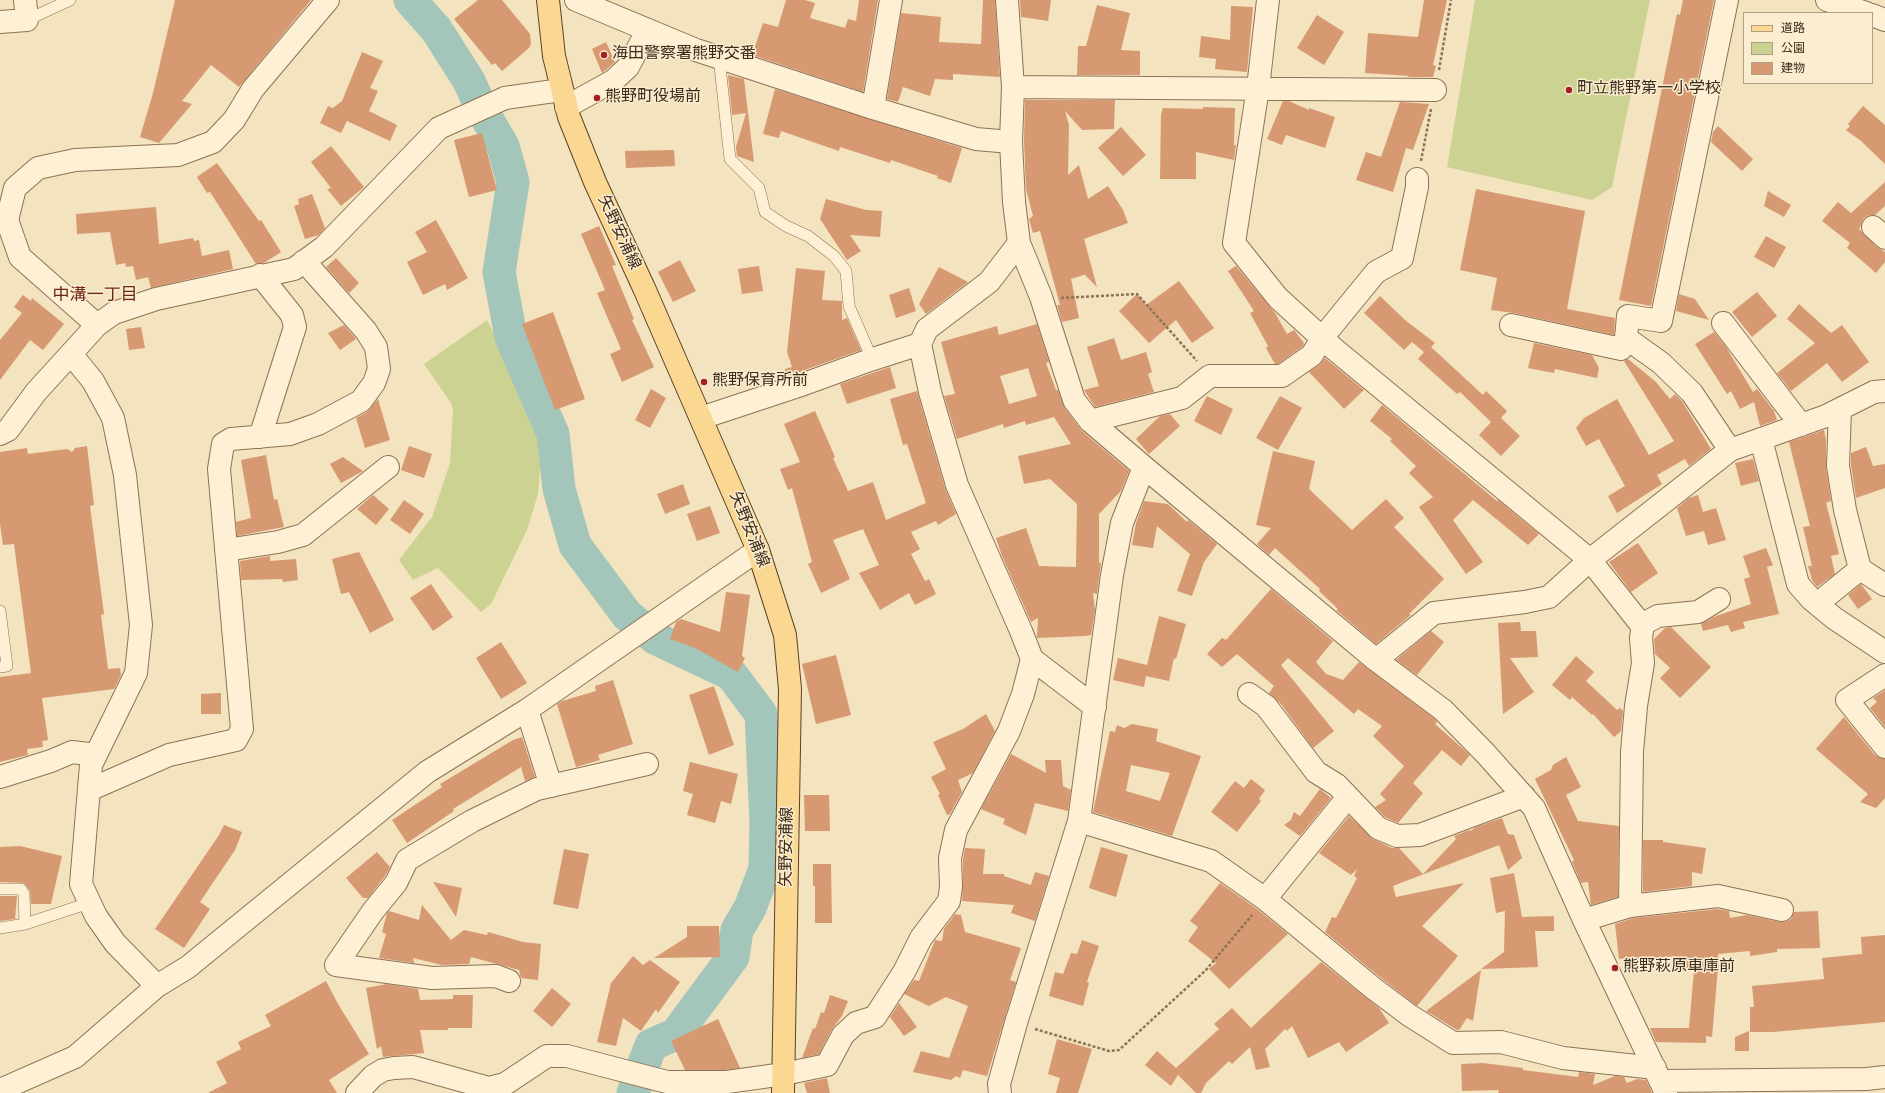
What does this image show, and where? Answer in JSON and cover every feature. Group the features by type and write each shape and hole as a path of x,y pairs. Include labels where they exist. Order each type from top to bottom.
{"main road":[{"name":"矢野安浦線","path":"548,0 554,56 564,98 595,182 701,418 758,550 785,635 790,689 783,1083"}],"street":[{"path":"97,325 20,257 7,220 15,188 38,168 76,160 178,155 213,142 234,120 253,89 328,0"},
{"path":"576,0 648,31 719,57 873,108 976,139 1011,142"},
{"path":"873,108 891,0"},
{"path":"1007,0 1013,87 1011,142 1014,202 1019,243 1041,297 1074,400 1090,421 1144,467 1376,660 1443,710 1524,796 1534,808 1584,920 1660,1081"},
{"path":"1268,0 1258,88 1234,243 1278,298 1322,338 1590,560 1643,627"},
{"path":"1511,325 1621,350 1626,338 1628,316 1661,321 1728,0"},
{"path":"1827,0 1863,12"},
{"path":"0,22 26,10"},
{"path":"1873,15 1885,20"},
{"path":"0,434 8,430 36,392 97,325 114,313 156,299 260,275 294,269 324,247 440,128 505,98 564,98 613,81 628,66 648,31"},
{"path":"1013,87 1435,90"},
{"path":"1090,421 1182,398 1210,376 1282,376 1312,355 1322,338 1376,272 1402,258 1417,186 1417,179"},
{"path":"1019,243 989,282 927,329 920,344 930,392 957,485 1032,659 1095,707"},
{"path":"89,790 169,754 236,740 242,729 220,469 223,444 231,439 290,434 318,424 361,401 374,383 379,369 376,347 366,331 304,261"},
{"path":"260,275 292,315 295,327 260,437"},
{"path":"1723,323 1801,424"},
{"path":"1626,338 1661,363 1692,393 1730,450"},
{"path":"701,418 920,344"},
{"path":"71,354 92,381 113,418 125,475 141,625 136,673 91,765 81,884 89,903 115,943 157,986"},
{"path":"1376,660 1434,612 1525,602 1549,597 1590,560 1730,450 1840,409 1874,392 1885,391"},
{"path":"1840,409 1838,466 1845,510 1860,569 1885,585"},
{"path":"1761,439 1798,584 1817,604 1885,652"},
{"path":"226,550 278,542 303,535 388,466"},
{"path":"1000,1093 999,1084 1016,1023 1079,821 1112,575 1122,523 1144,467"},
{"path":"0,1090 75,1057 157,986 188,967 427,772 527,710 758,550"},
{"path":"1817,604 1860,569"},
{"path":"1630,906 1632,752 1636,706 1643,663 1641,638 1643,624 1658,616 1698,612 1719,599"},
{"path":"357,1093 373,1076 383,1070 413,1067 489,1088 505,1084 547,1056 567,1056 667,1082 783,1083 827,1065 842,1035 856,1023 875,1017 904,972 921,938 949,901 951,887 950,858 956,830 1009,731 1023,694 1032,659"},
{"path":"1885,675 1847,700 1885,747"},
{"path":"1249,694 1266,706 1316,772 1337,785 1378,828 1397,836 1420,835 1524,796"},
{"path":"527,710 551,786"},
{"path":"0,777 50,761 72,752 96,755"},
{"path":"509,981 496,976 432,978 336,965 373,911 396,883 407,860 472,821 537,789 647,764"},
{"path":"1265,899 1348,797"},
{"path":"1079,821 1212,861 1265,899 1373,988 1453,1044 1501,1042 1660,1081 1867,1079 1885,1077"},
{"path":"1584,920 1630,906 1718,896 1782,910"}],"lane":[{"path":"26,10 70,0"},
{"path":"719,57 730,159 759,188 765,212 786,226 808,236 834,256 846,271 849,306 872,359"},
{"path":"0,610 7,666 0,667"},
{"path":"0,889 21,889 24,894 25,924"},
{"path":"0,928 25,924 89,903"}],"path":[{"path":"1041,297 1079,298 1137,294 1210,376"},
{"path":"1016,1023 1110,1051 1119,1050 1206,970 1265,899"}],"green space":[{"path":"1475,0 1650,0 1612,187 1592,200 1447,167"},
{"path":"487,320 538,422 541,461 538,494 527,530 491,604 481,612 438,568 413,580 399,560 432,517 450,463 453,410 451,403 424,364"}],"building":[{"path":"175,0 311,0 239,87 211,65 182,101 192,104 159,143 140,137 153,93"},
{"path":"478,0 502,0 530,34 531,44 529,48 502,71 495,63 492,65 454,19"},
{"path":"786,0 805,0 815,3 810,18 845,28 848,19 856,21 859,0 878,0 863,92 752,55 763,23 778,27"},
{"path":"983,0 995,0 1000,77 953,74 953,80 935,79 930,96 903,87 898,102 887,99 901,13 941,17 939,42 981,44"},
{"path":"1020,0 1051,0 1048,21 1021,17"},
{"path":"1424,0 1447,0 1433,65 1436,66 1433,77 1408,77 1409,76 1365,73 1368,33 1418,37"},
{"path":"1683,0 1714,0 1651,306 1619,300 1677,14 1680,15"},
{"path":"1097,5 1130,13 1121,50 1140,51 1140,75 1077,75 1078,46 1086,46"},
{"path":"1231,6 1253,7 1247,72 1215,69 1216,59 1199,57 1201,36 1230,40"},
{"path":"1317,15 1344,32 1324,65 1297,48"},
{"path":"606,42 615,62 602,73 592,49"},
{"path":"362,52 383,61 370,88 378,91 369,111 397,125 390,141 347,121 341,133 320,123 328,106 333,108 342,101"},
{"path":"728,75 744,79 754,162 737,156 736,147 746,113 732,115"},
{"path":"775,89 962,148 951,183 937,178 938,176 891,160 890,163 840,147 839,151 781,131 779,138 763,134"},
{"path":"1025,100 1115,100 1114,129 1082,130 1065,111 1069,125 1068,175 1079,165 1088,199 1108,186 1123,210 1128,223 1084,239 1097,287 1084,274 1071,279 1079,318 1062,322 1057,305 1060,305 1040,231 1033,233 1029,219 1033,216 1026,189 1024,140"},
{"path":"1283,101 1289,101 1309,110 1309,108 1335,117 1325,148 1286,135 1282,145 1267,139"},
{"path":"1400,102 1429,104 1413,150 1406,148 1393,192 1356,180 1366,152 1381,157"},
{"path":"1863,106 1885,125 1885,164 1861,141 1846,130 1850,126 1848,124"},
{"path":"1203,107 1235,108 1234,145 1236,145 1234,160 1196,152 1196,179 1160,179 1161,115 1163,108 1203,109"},
{"path":"1718,126 1753,159 1742,171 1711,142 1713,132"},
{"path":"1121,127 1146,155 1123,176 1098,148"},
{"path":"482,133 497,190 469,197 454,140"},
{"path":"331,146 364,187 341,206 327,189 331,188 311,162"},
{"path":"674,150 675,166 626,168 625,151"},
{"path":"217,163 259,221 261,220 281,252 264,263 256,264 210,192 207,193 197,177"},
{"path":"1885,182 1885,206 1875,215 1869,215 1864,218 1859,229 1877,247 1885,252 1885,262 1876,273 1847,248 1850,243 1822,221 1838,202 1851,213"},
{"path":"1476,189 1585,211 1567,309 1615,318 1614,335 1514,313 1491,310 1497,278 1460,270"},
{"path":"1768,191 1791,205 1784,217 1764,206"},
{"path":"312,194 325,228 319,235 305,239 294,206 299,204 298,199"},
{"path":"826,199 866,210 882,211 880,237 850,235 861,251 847,260 820,219"},
{"path":"156,207 159,244 193,238 194,241 199,240 202,256 229,250 233,269 151,288 148,277 136,280 133,266 126,267 125,263 116,265 110,232 77,234 76,214"},
{"path":"436,220 468,278 447,290 445,284 423,295 407,262 427,252 415,232"},
{"path":"599,226 616,265 612,266 634,319 632,320 654,367 622,382 610,354 621,349 597,293 605,290 581,234"},
{"path":"1766,236 1786,247 1774,268 1754,257"},
{"path":"336,258 359,283 349,293 326,267"},
{"path":"680,260 696,291 673,302 658,272"},
{"path":"759,266 763,291 742,294 738,269"},
{"path":"1236,266 1275,313 1287,334 1294,330 1304,343 1303,346 1278,364 1275,364 1266,348 1268,346 1250,313 1254,311 1228,271"},
{"path":"939,267 968,282 926,314 919,304"},
{"path":"796,268 825,271 822,300 842,301 842,320 847,318 861,350 785,377 785,369 792,367 787,352"},
{"path":"1179,281 1214,328 1192,343 1176,320 1149,343 1119,311 1137,294 1146,305"},
{"path":"909,288 916,311 896,318 889,295"},
{"path":"1757,292 1777,316 1752,337 1732,312"},
{"path":"1679,294 1695,299 1709,320 1676,311"},
{"path":"23,295 31,301 32,298 64,324 43,350 30,340 0,380 0,340 22,313 14,307"},
{"path":"1380,296 1405,320 1435,343 1431,347 1483,395 1486,391 1507,411 1501,418 1520,436 1501,456 1479,435 1491,422 1460,392 1457,394 1418,359 1424,352 1412,342 1404,350 1364,313"},
{"path":"1799,304 1831,333 1842,325 1869,362 1842,382 1827,363 1791,391 1777,373 1815,343 1787,319"},
{"path":"553,312 585,399 555,410 522,324"},
{"path":"1037,324 1049,362 1046,363 1064,407 1082,431 1129,471 1121,491 1099,514 1099,563 1101,563 1097,594 1093,593 1095,610 1091,635 1037,638 1038,618 1031,622 1002,556 996,538 1026,528 1039,566 1076,567 1077,504 1050,479 1024,484 1018,456 1071,444 1054,417 1026,425 1025,421 1004,428 1003,424 957,439 944,396 955,394 941,342 997,326 999,335","holes":["1028,368 1037,396 1009,404 1000,376"]},
{"path":"344,325 356,339 340,350 328,333"},
{"path":"141,327 145,348 129,350 126,329"},
{"path":"1714,332 1726,347 1753,392 1757,389 1774,411 1777,420 1760,426 1754,402 1740,409 1731,391 1727,394 1695,344"},
{"path":"1114,338 1121,360 1146,352 1152,372 1148,374 1154,392 1095,407 1084,390 1099,386 1087,347"},
{"path":"1534,343 1592,355 1599,368 1597,378 1555,369 1554,373 1528,368"},
{"path":"1325,358 1364,390 1344,409 1309,372 1319,365"},
{"path":"1628,359 1656,382 1670,399 1675,394 1682,401 1711,449 1689,466 1685,459 1657,475 1662,484 1617,513 1608,496 1625,486 1599,439 1586,446 1576,428 1584,418 1617,399 1649,455 1674,441 1624,361"},
{"path":"890,367 896,388 847,404 840,384"},
{"path":"651,389 666,398 650,428 635,420"},
{"path":"917,391 945,488 956,514 938,525 936,521 911,532 920,549 911,554 925,581 929,579 936,594 915,605 909,593 880,610 859,573 879,565 863,529 833,540 850,579 821,593 808,564 812,562 792,488 788,490 780,469 800,462 784,424 815,411 835,457 833,458 848,491 873,482 886,520 926,503 907,444 903,445 890,399"},
{"path":"1207,396 1233,409 1221,435 1194,421"},
{"path":"1280,396 1302,408 1278,450 1256,438"},
{"path":"378,399 390,440 365,448 356,418 367,412"},
{"path":"1382,405 1539,534 1528,545 1473,500 1453,520 1483,562 1466,574 1419,507 1433,497 1409,473 1416,466 1390,441 1392,439 1370,421"},
{"path":"1170,414 1180,426 1149,454 1136,439 1160,416"},
{"path":"1824,430 1826,440 1826,468 1831,501 1826,503 1839,554 1831,556 1835,574 1817,587 1812,580 1808,566 1812,566 1803,527 1810,526 1789,442"},
{"path":"87,446 94,505 90,506 104,614 101,615 108,669 120,668 121,675 114,689 42,698 48,740 42,741 43,747 27,749 28,755 0,762 0,677 31,673 14,544 3,545 0,524 0,452 27,448 28,454 67,449 72,452 75,448"},
{"path":"409,446 432,454 424,478 401,470"},
{"path":"1866,447 1873,466 1885,464 1885,488 1856,498 1851,465 1851,453"},
{"path":"1273,451 1315,461 1309,489 1352,530 1386,499 1404,518 1394,527 1444,579 1409,614 1411,615 1376,644 1336,610 1338,609 1319,591 1320,589 1275,548 1269,555 1257,544 1271,528 1256,525"},
{"path":"266,455 274,500 277,499 284,527 237,536 236,522 251,518 241,460"},
{"path":"343,457 363,471 341,483 330,464"},
{"path":"1753,459 1759,481 1741,486 1735,463"},
{"path":"683,484 690,504 665,514 657,494"},
{"path":"373,495 389,509 376,525 357,509"},
{"path":"1698,495 1703,512 1716,508 1726,540 1708,545 1704,531 1686,536 1677,508 1689,498"},
{"path":"404,500 424,514 410,534 390,520"},
{"path":"1144,501 1168,504 1187,522 1188,520 1217,544 1204,562 1192,596 1177,591 1190,554 1157,526 1153,548 1132,545 1136,523"},
{"path":"710,506 720,533 697,541 687,514"},
{"path":"1638,543 1658,573 1631,592 1609,562"},
{"path":"1766,548 1773,565 1767,567 1779,614 1743,622 1745,628 1731,632 1728,625 1703,631 1701,624 1716,616 1751,604 1744,579 1750,577 1743,556"},
{"path":"359,552 394,620 370,633 349,592 341,594 332,559"},
{"path":"270,556 270,561 296,559 298,580 283,582 282,579 241,580 240,561"},
{"path":"431,584 453,617 433,631 410,598"},
{"path":"1861,584 1872,599 1858,609 1848,595"},
{"path":"1271,589 1333,641 1316,662 1326,674 1343,680 1359,662 1435,719 1437,722 1435,724 1470,755 1461,766 1442,750 1413,783 1423,793 1398,823 1385,817 1375,807 1386,800 1380,794 1404,766 1373,736 1382,726 1358,709 1354,714 1288,658 1281,665 1334,731 1313,748 1281,704 1269,693 1274,686 1237,654 1222,667 1207,654 1222,638 1226,640"},
{"path":"726,592 750,595 742,656 745,658 738,672 695,648 670,639 676,622 681,619 720,632"},
{"path":"1159,616 1186,624 1176,659 1174,658 1169,681 1146,676 1144,687 1113,680 1118,658 1147,665"},
{"path":"1520,622 1521,631 1536,631 1538,657 1510,658 1534,692 1503,714 1498,623"},
{"path":"1671,627 1711,667 1680,698 1660,678 1670,668 1655,654 1654,639 1665,628"},
{"path":"1431,631 1444,642 1417,675 1396,660"},
{"path":"501,642 527,683 501,699 476,658"},
{"path":"836,655 851,715 816,724 802,664"},
{"path":"1576,656 1594,672 1586,681 1617,710 1620,708 1623,711 1621,731 1614,737 1593,714 1592,715 1572,697 1570,700 1552,685"},
{"path":"613,680 633,744 598,755 600,760 576,767 557,704 562,701 596,691 595,686"},
{"path":"714,686 734,745 709,755 689,695"},
{"path":"1885,690 1885,727 1870,708 1877,702 1873,698"},
{"path":"221,693 221,714 201,714 201,694"},
{"path":"986,714 995,731 973,773 958,780 962,792 950,814 947,815 938,795 940,794 931,777 946,769 933,742 963,729"},
{"path":"1844,717 1875,755 1885,759 1885,798 1876,808 1860,802 1868,794 1816,749"},
{"path":"1132,724 1158,729 1156,741 1201,756 1172,836 1093,812 1110,731 1115,732 1117,725 1124,728","holes":["1131,765 1170,773 1160,801 1126,791"]},
{"path":"522,737 535,777 525,781 521,767 453,809 454,811 407,843 392,820 442,787 440,784 513,740"},
{"path":"1011,754 1046,773 1045,760 1061,760 1063,786 1071,790 1068,811 1035,803 1026,835 1003,824 1005,819 981,809"},
{"path":"1566,757 1581,787 1566,795 1578,821 1619,826 1618,897 1591,905 1588,882 1581,883 1572,862 1574,860 1535,779 1551,770 1553,765"},
{"path":"690,762 738,774 731,804 721,801 715,823 687,815 693,794 683,791"},
{"path":"1251,779 1265,790 1259,799 1261,801 1237,832 1211,812 1235,781 1244,788"},
{"path":"1320,789 1331,798 1300,836 1284,825 1291,820 1294,812 1300,816"},
{"path":"804,795 829,795 830,831 805,831"},
{"path":"1349,816 1373,839 1392,848 1399,848 1423,874 1456,839 1454,836 1502,818 1508,834 1514,835 1522,858 1508,870 1499,845 1393,886 1396,897 1464,883 1422,926 1458,956 1417,1006 1325,932 1332,917 1336,918 1357,878 1354,876 1357,869 1351,875 1319,853"},
{"path":"224,825 242,832 235,850 200,902 210,909 184,948 155,929 219,835"},
{"path":"1643,840 1663,840 1663,842 1706,848 1702,874 1692,872 1692,886 1643,892"},
{"path":"20,846 62,856 51,904 31,904 30,891 24,883 0,882 0,847"},
{"path":"1101,847 1128,855 1116,897 1089,888"},
{"path":"965,848 985,849 983,874 1004,874 1004,876 1031,885 1035,872 1049,876 1035,921 1011,913 1014,905 962,901 963,859"},
{"path":"564,849 589,854 578,909 553,904"},
{"path":"377,852 390,867 368,898 363,898 346,878"},
{"path":"813,864 831,864 832,923 815,923 815,886 813,886"},
{"path":"1514,873 1522,917 1554,916 1554,931 1535,931 1538,967 1481,969 1504,952 1505,911 1496,913 1490,878"},
{"path":"433,882 462,888 456,917"},
{"path":"1220,883 1257,909 1288,934 1229,989 1209,969 1216,963 1188,941 1198,927 1190,921"},
{"path":"0,896 17,896 15,919 0,921"},
{"path":"422,905 451,940 464,930 487,935 488,932 523,942 541,944 538,980 521,978 519,970 471,957 469,964 442,965 413,958 414,963 379,958 386,934 382,932 387,913 389,911 419,920"},
{"path":"1717,909 1729,911 1730,918 1747,915 1780,922 1785,922 1791,919 1794,912 1818,911 1820,948 1777,949 1777,952 1750,956 1750,951 1718,954 1719,968 1712,1037 1706,1036 1706,1043 1656,1042 1650,1028 1689,1028 1694,970 1678,972 1676,956 1638,960 1637,957 1619,959 1615,924 1633,918"},
{"path":"955,914 961,915 965,932 1021,948 1010,980 1016,982 987,1076 963,1070 960,1078 956,1076 951,1080 913,1072 921,1051 949,1058 968,1006 946,997 929,1006 904,994 914,980 919,981 935,940 942,941 944,929"},
{"path":"687,926 719,926 720,957 654,958 687,937"},
{"path":"1885,935 1885,1022 1773,1032 1750,1032 1750,1007 1754,1007 1752,986 1824,979 1822,958 1862,954 1861,937"},
{"path":"1082,940 1099,946 1087,982 1089,983 1083,1006 1049,996 1055,972 1063,974 1071,953 1077,954"},
{"path":"633,956 643,965 650,960 680,982 658,1013 656,1009 641,1031 623,1018 616,1046 597,1042 611,983"},
{"path":"1321,962 1379,1008 1389,1023 1346,1052 1339,1042 1308,1058 1292,1026 1287,1031 1285,1029 1265,1049 1270,1067 1256,1070 1250,1047 1232,1064 1229,1061 1206,1083 1201,1093 1196,1093 1178,1075 1171,1086 1145,1065 1157,1051 1176,1068 1219,1029 1214,1024 1232,1008 1251,1028"},
{"path":"1481,970 1473,1021 1467,1018 1459,1030 1457,1030 1426,1011"},
{"path":"326,981 338,1004 369,1054 329,1080 337,1093 208,1093 227,1083 216,1062 241,1049 238,1042 271,1026 265,1015"},
{"path":"387,984 418,989 420,1000 453,999 453,995 473,995 472,1028 420,1030 424,1053 383,1057 381,1046 377,1049 366,988"},
{"path":"552,988 571,1004 552,1027 533,1011"},
{"path":"830,995 848,1001 842,1016 832,1029 819,1054 802,1058 813,1028 815,1029 821,1012 824,1013"},
{"path":"899,1003 917,1027 904,1036 890,1017"},
{"path":"718,1019 740,1068 726,1070 685,1070 671,1041"},
{"path":"1749,1031 1749,1051 1735,1051 1735,1037"},
{"path":"1057,1039 1092,1049 1078,1093 1056,1093 1060,1078 1048,1074"},
{"path":"1483,1063 1578,1077 1579,1072 1595,1074 1593,1085 1615,1076 1624,1077 1627,1083 1637,1079 1646,1080 1652,1093 1498,1093 1499,1090 1462,1091 1461,1064"},
{"path":"827,1078 830,1093 807,1093 804,1083"}],"waterway":[{"path":"410,0 436,29 469,81 482,110 503,146 513,182 499,272 511,337 553,434 559,489 575,545 627,615 655,638 731,674 761,714 766,822 765,869 750,908 737,930 733,957 676,1034 651,1045 633,1093"}],"place":[{"name":"海田警察署熊野交番","path":"604,55"},
{"name":"町立熊野第一小学校","path":"1569,90"},
{"name":"熊野町役場前","path":"597,98"},
{"name":"熊野保育所前","path":"704,382"},
{"name":"熊野萩原車庫前","path":"1615,968"}],"district":[{"name":"中溝一丁目","path":"95,297"}]}
